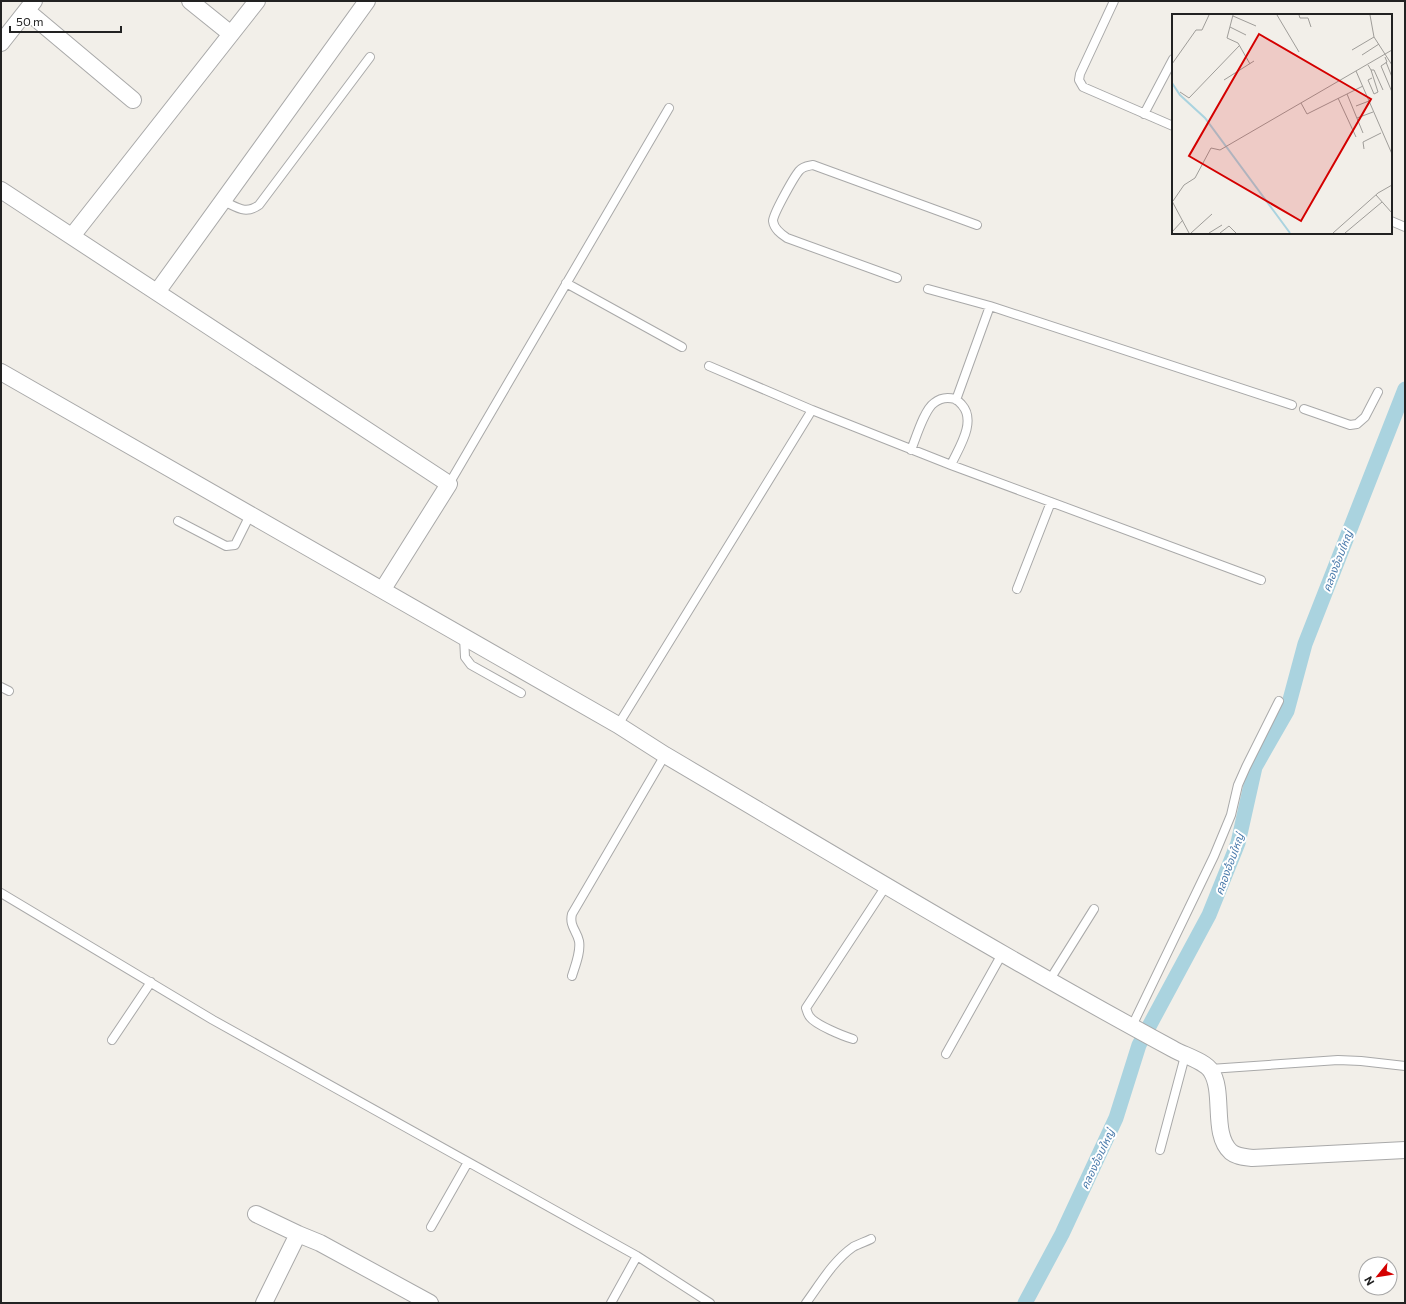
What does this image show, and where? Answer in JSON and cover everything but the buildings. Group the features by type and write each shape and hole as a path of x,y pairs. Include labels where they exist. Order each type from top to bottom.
{"street":[{"path":"190,1 230,34"},
{"path":"72,236 257,1"},
{"path":"157,292 367,1"},
{"path":"1,43 31,6 132,100"},
{"path":"1,190 449,484 383,590"},
{"path":"1,372 618,725 665,755 1002,954 1185,1056 1203,1063 1210,1069 1215,1079 1221,1133 1226,1146 1232,1153 1240,1157 1252,1158 1405,1150"},
{"path":"256,1214 320,1243 430,1303"},
{"path":"264,1303 298,1234"}],"lane":[{"path":"1114,1 1080,74 1079,80 1083,87 1172,126"},
{"path":"222,200 242,210 252,210 259,205 370,57"},
{"path":"1144,114 1172,61"},
{"path":"449,484 669,108"},
{"path":"897,278 787,238 778,232 773,221 776,210 800,170 806,166 813,165 977,225"},
{"path":"1392,221 1405,227"},
{"path":"566,283 682,347"},
{"path":"928,289 990,306 1292,405"},
{"path":"956,400 990,306"},
{"path":"709,366 911,450 1261,580"},
{"path":"1304,409 1350,425 1357,424 1365,417 1378,392"},
{"path":"911,450 927,410 934,403 944,398 956,400 964,407 968,418 967,428 951,465"},
{"path":"618,725 812,410"},
{"path":"1017,589 1051,502"},
{"path":"178,521 226,546 235,545 250,515"},
{"path":"464,637 465,657 472,666 521,693"},
{"path":"1135,1028 1214,856 1231,815 1238,785 1246,766 1279,701"},
{"path":"572,976 579,949 579,942 571,920 572,914 665,755"},
{"path":"853,1039 814,1021 806,1008 886,886"},
{"path":"1,893 213,1020 637,1256 710,1303"},
{"path":"1049,981 1094,909"},
{"path":"946,1054 1002,954"},
{"path":"112,1040 151,982"},
{"path":"1160,1150 1185,1056"},
{"path":"1210,1069 1338,1060 1405,1066"},
{"path":"431,1227 468,1162"},
{"path":"806,1303 844,1254 854,1246 870,1239"},
{"path":"611,1303 637,1256"}],"waterway":[{"name":"คลองอ้อมใหญ่","path":"1025,1303 1062,1234 1116,1118 1139,1045 1209,915 1238,843 1255,767 1287,711 1305,644 1405,389"}]}
